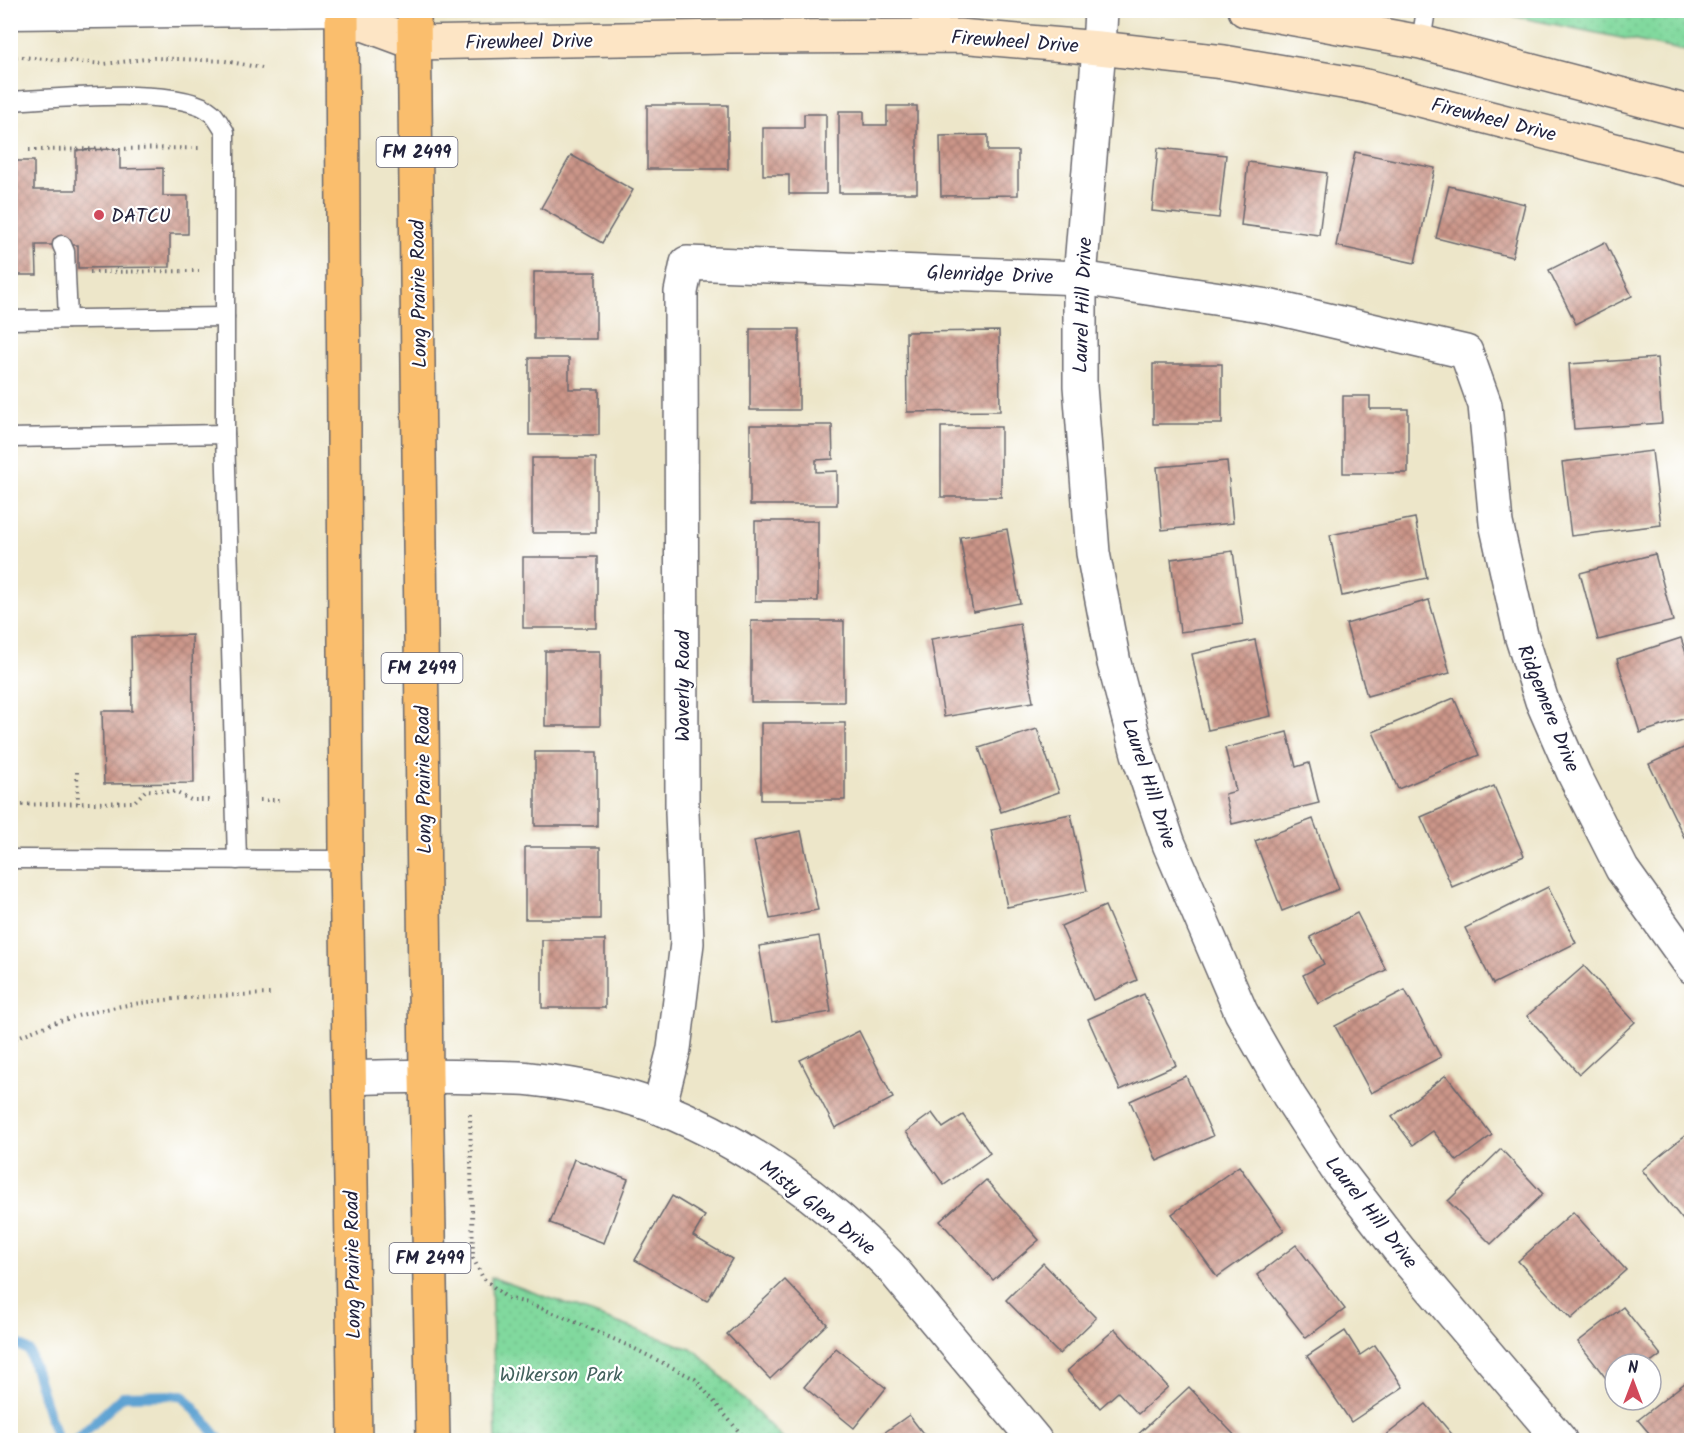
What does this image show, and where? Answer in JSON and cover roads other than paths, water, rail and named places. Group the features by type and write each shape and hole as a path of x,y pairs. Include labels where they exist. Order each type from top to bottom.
{"main road":[{"name":"Long Prairie Road","path":"414,10 426,1075 433,1440"},
{"name":"Long Prairie Road","path":"346,12 346,860 355,1440"}],"street":[{"name":"Laurel Hill Drive","path":"1101,10 1080,278 1080,386 1094,553 1120,686 1138,754 1169,844 1241,1012 1289,1096 1330,1159 1400,1251 1560,1440"},
{"path":"1245,10 1423,26 1692,113"},
{"name":"Firewheel Drive","path":"346,12 415,43 728,37 959,36 1224,62 1366,86 1692,170"},
{"name":"Glenridge Drive","path":"687,263 1080,278 1268,306 1466,352"},
{"name":"Waverly Road","path":"659,1108 674,1048 687,943 682,812 681,292 687,263"},
{"name":"Ridgemere Drive","path":"1466,352 1485,405 1496,523 1521,636 1542,701 1574,774 1623,869 1692,967"},
{"name":"Misty Glen Drive","path":"350,1078 426,1075 530,1078 605,1091 659,1108 726,1140 784,1175 865,1240 890,1266 1035,1440"}],"lane":[{"path":"10,20 346,12"},
{"path":"10,101 140,95 166,97 192,103 212,112 225,132 225,434 237,860"},
{"path":"62,245 65,252 68,319"},
{"path":"10,320 225,317"},
{"path":"10,438 225,434"},
{"path":"10,859 346,860"}],"waterway":[{"path":"10,1339 29,1351 57,1440"},
{"path":"76,1440 123,1396 183,1395 220,1440"}],"place":[{"name":"DATCU","path":"99,215"}],"park label":[{"name":"Wilkerson Park","path":"561,1374"}]}
